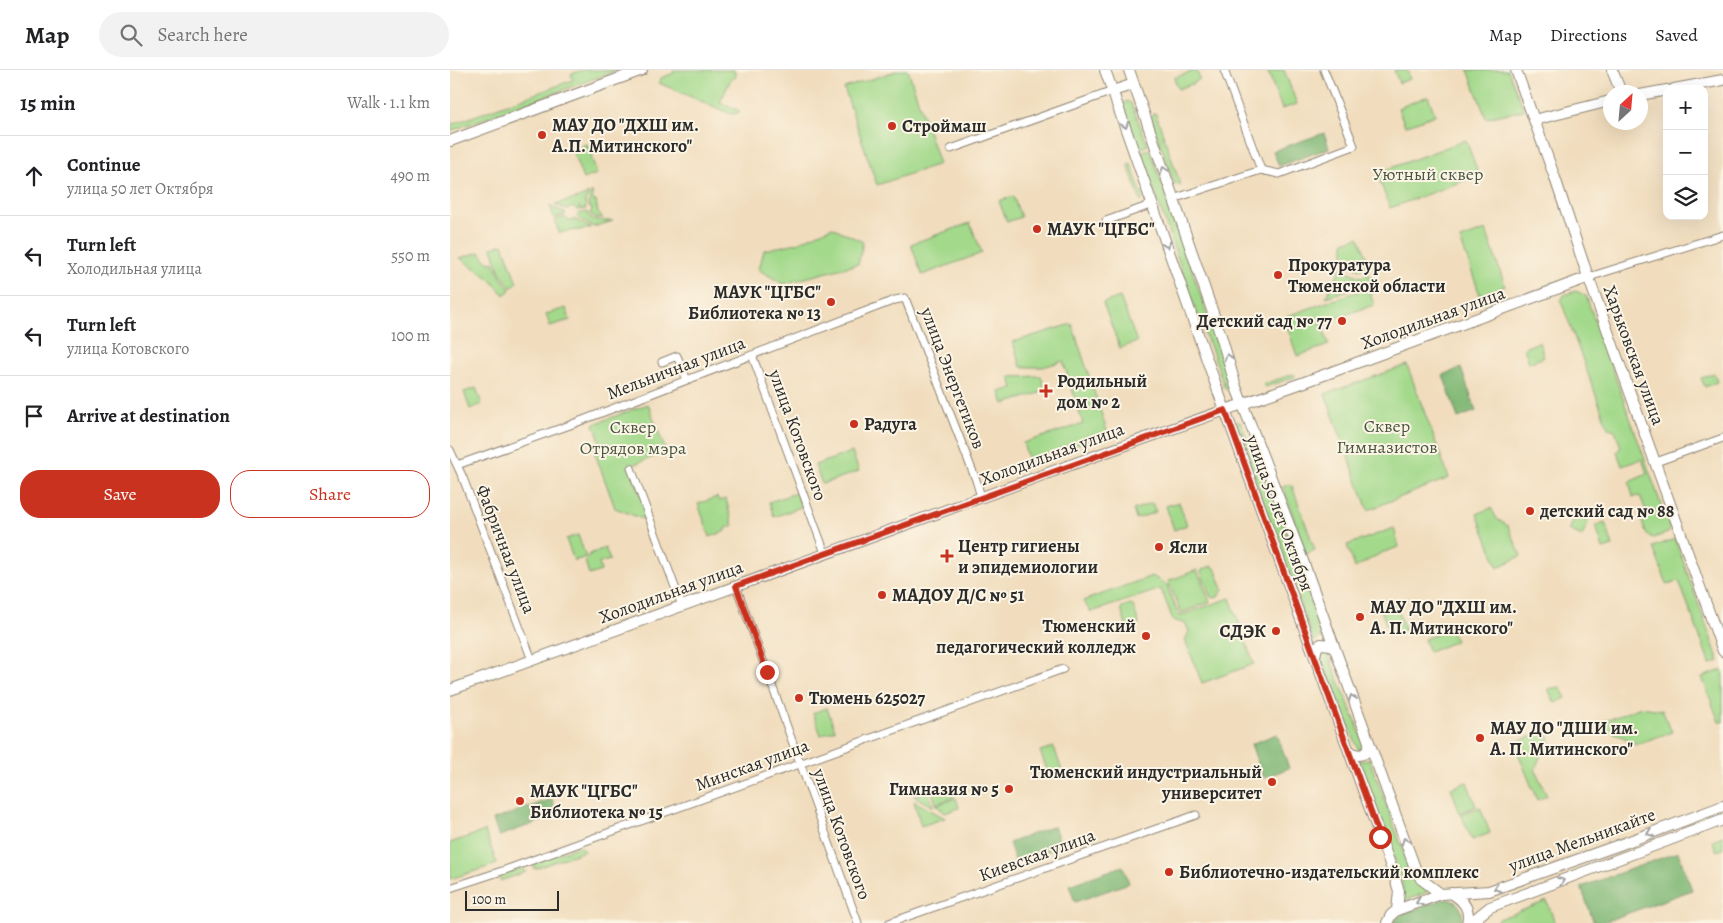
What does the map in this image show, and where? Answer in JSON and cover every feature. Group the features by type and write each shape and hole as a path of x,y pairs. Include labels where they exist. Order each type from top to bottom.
{"main road":[{"path":"450,141 642,70"},
{"name":"улица 50 лет Октября","path":"1105,70 1225,410 1394,875 1399,891 1391,916"},
{"name":"улица 50 лет Октября","path":"1129,70 1243,403 1415,868 1421,879 1459,898 1465,904 1468,923"},
{"name":"Харьковская улица","path":"1516,70 1723,650"},
{"path":"1612,70 1617,85"},
{"path":"1696,85 1723,80"},
{"path":"1113,91 1134,84"},
{"path":"1648,94 1663,91"},
{"path":"1534,120 1603,103"},
{"name":"Холодильная улица","path":"450,690 1589,277"},
{"path":"1314,656 1317,647 1321,644 1331,645 1334,648"},
{"path":"1349,750 1357,756 1362,755 1366,753 1369,744"},
{"name":"улица Мельникайте","path":"1391,916 1446,893 1488,891 1723,806"},
{"path":"1696,816 1700,828"},
{"name":"улица Мельникайте","path":"1468,923 1490,907 1723,820"},
{"path":"1383,923 1391,916"}],"street":[{"path":"1224,70 1261,170"},
{"path":"1173,199 1261,170 1279,174 1354,146 1324,70"},
{"path":"951,149 1113,91"},
{"path":"1106,221 1152,204"},
{"name":"Холодильная улица","path":"1589,277 1723,235"},
{"name":"Мельничная улица","path":"457,466 905,298"},
{"name":"улица Энергетиков","path":"905,298 982,497"},
{"name":"улица Котовского","path":"752,355 825,553"},
{"path":"662,362 678,356 687,380"},
{"path":"1656,462 1723,438"},
{"name":"Фабричная улица","path":"450,450 532,660"},
{"path":"632,468 682,606"},
{"name":"улица Котовского","path":"736,586 858,923"},
{"name":"Минская улица","path":"450,888 1063,669"},
{"name":"Киевская улица","path":"889,923 1196,815"}],"green space":[{"path":"583,70 618,70 450,131 450,125 573,80 571,74"},
{"path":"673,70 734,70 736,77 731,79 720,102 740,111 731,114 659,83 661,78 674,73"},
{"name":"Строймаш","path":"899,70 908,70 939,164 877,185 844,88"},
{"path":"1196,70 1200,79 1178,89 1174,78"},
{"path":"1284,70 1297,104 1282,109 1268,72"},
{"path":"1394,70 1407,70 1410,79 1399,83"},
{"path":"1468,70 1508,70 1524,110 1486,118"},
{"path":"1428,96 1435,115 1405,126 1398,108"},
{"path":"1126,101 1131,103 1148,145 1139,149 1123,106"},
{"path":"1154,113 1156,114 1181,186 1174,183 1151,117"},
{"path":"1324,133 1329,148 1279,166 1273,151"},
{"name":"Уютный сквер","path":"1466,140 1479,175 1390,208 1377,173"},
{"path":"587,144 597,174 583,179 572,150"},
{"path":"1150,149 1232,386 1230,390 1225,389 1212,350 1201,326 1141,152"},
{"path":"1131,164 1143,198 1141,202 1128,165"},
{"path":"592,192 593,201 596,201 598,213 603,218 596,218 590,214 592,209 588,206"},
{"path":"589,193 585,201 586,209 581,210 579,206 579,211 572,207 567,210 555,204 579,198"},
{"path":"1013,196 1021,217 1007,222 999,201"},
{"path":"550,205 565,213 565,215 554,218"},
{"path":"587,212 591,218 601,221 613,221 593,227 577,217 578,214"},
{"path":"565,217 568,220 576,220 591,228 559,233 555,220"},
{"path":"970,223 982,253 922,275 911,244"},
{"path":"832,227 863,242 858,264 783,284 759,270 764,250 797,243"},
{"path":"1486,230 1505,286 1480,295 1460,239"},
{"path":"1359,237 1370,266 1360,269 1344,262 1344,242"},
{"path":"503,244 517,283 511,288 500,272 492,248"},
{"path":"480,252 488,263 494,262 499,274 510,290 504,295 490,279 460,258"},
{"path":"1341,268 1360,277 1369,274 1373,282 1326,297"},
{"path":"1368,288 1374,305 1321,323 1329,345 1297,356 1284,317"},
{"path":"1576,291 1586,296 1670,529 1668,533 1653,538 1647,535 1642,522 1647,513 1640,496 1633,497 1629,482 1647,474 1642,459 1622,466 1617,452 1621,447 1615,430 1608,428 1561,301 1564,295"},
{"path":"1120,297 1137,342 1120,348 1103,303"},
{"path":"566,308 570,320 550,326 546,314"},
{"path":"1072,324 1108,434 1028,460 1023,443 1083,424 1063,361 1043,367 1021,367 1013,342"},
{"path":"1539,342 1544,357 1529,363 1524,348"},
{"name":"Сквер Гимназистов","path":"1407,365 1449,478 1368,510 1325,394"},
{"path":"1461,368 1476,411 1458,418 1443,375"},
{"path":"1714,373 1717,382 1705,387 1701,378"},
{"path":"1294,374 1295,377 1265,387 1263,384"},
{"path":"1041,376 1046,391 1004,404 1000,392 1013,388 1010,377"},
{"path":"476,388 482,404 470,409 464,392"},
{"name":"Сквер Отрядов мэра","path":"648,404 666,452 630,466 650,522 615,508 593,448 601,444 594,424"},
{"path":"1237,421 1241,423 1257,465 1271,492 1325,638 1319,638 1314,643 1235,425"},
{"path":"852,452 859,471 822,484 815,465"},
{"path":"1289,484 1292,486 1315,550 1306,554 1283,487"},
{"path":"796,493 801,507 774,517 769,502"},
{"path":"717,497 719,501 726,499 733,526 710,537 698,504"},
{"path":"1179,502 1187,525 1174,530 1166,506"},
{"path":"1152,503 1156,512 1136,519 1133,510"},
{"path":"1580,507 1588,524 1582,536 1569,530"},
{"path":"1491,508 1497,519 1508,526 1521,556 1498,567 1477,514"},
{"path":"1605,523 1613,546 1603,549 1596,526"},
{"path":"1394,528 1399,547 1381,553 1355,568 1347,545"},
{"path":"578,535 586,557 574,561 566,539"},
{"path":"1675,539 1719,661 1710,664 1679,581 1667,584 1653,547"},
{"path":"605,548 610,560 599,563 601,571 589,575 585,561 590,554"},
{"path":"1212,566 1215,568 1223,589 1218,597 1214,598 1210,596 1201,572 1203,569"},
{"path":"1197,570 1210,602 1181,613 1168,581"},
{"path":"1152,576 1167,585 1179,616 1230,598 1254,664 1202,683 1185,640 1189,632 1186,624 1173,620 1161,589 1091,612 1083,601"},
{"path":"1395,602 1405,630 1390,635 1380,607"},
{"path":"1131,604 1139,623 1138,626 1127,629 1121,609"},
{"path":"1450,629 1456,641 1429,652 1424,639"},
{"path":"1322,649 1327,651 1365,745 1359,751 1319,655"},
{"path":"1722,670 1723,722 1719,722 1702,677"},
{"path":"1560,687 1566,698 1555,703 1548,689"},
{"path":"1641,707 1662,710 1672,732 1636,744 1597,724"},
{"path":"827,708 835,730 821,735 813,713"},
{"path":"1547,730 1551,744 1544,748 1535,769 1547,796 1537,800 1514,743"},
{"path":"1277,734 1289,768 1263,778 1251,744"},
{"path":"1054,747 1062,771 1049,775 1040,751"},
{"path":"1369,758 1412,874 1417,882 1428,892 1401,902 1403,888 1401,878 1358,760 1364,761"},
{"path":"1467,782 1476,806 1460,813 1451,788"},
{"path":"950,786 954,797 936,804 932,792"},
{"path":"928,791 933,807 914,796"},
{"path":"956,798 959,808 945,813 936,805"},
{"path":"552,799 558,815 499,836 493,820"},
{"path":"914,801 945,818 921,826"},
{"path":"1480,807 1490,833 1472,840 1461,814"},
{"path":"1054,826 1061,846 1016,863 1009,843"},
{"path":"485,831 497,864 450,879 450,843"},
{"path":"1723,836 1723,849 1717,851 1712,840"},
{"path":"579,846 584,851 534,869 536,862"},
{"path":"1678,852 1692,890 1601,923 1594,923 1581,887"},
{"path":"1123,866 1129,883 1075,902 1069,885"},
{"path":"522,868 526,872 500,881 503,875"},
{"path":"1444,899 1457,903 1462,914 1461,923 1392,923 1402,914"},
{"path":"1547,901 1555,923 1495,923 1499,919"}],"place":[{"name":"Строймаш","path":"892,126"},
{"name":"МАУ ДО \"ДХШ им. А.П. Митинского\"","path":"542,135"},
{"name":"МАУК \"ЦГБС\"","path":"1037,229"},
{"name":"Прокуратура Тюменской области","path":"1278,275"},
{"name":"МАУК \"ЦГБС\" Библиотека № 13","path":"831,302"},
{"name":"Детский сад № 77","path":"1342,321"},
{"name":"Родильный дом № 2","path":"1046,391"},
{"name":"Радуга","path":"854,424"},
{"name":"детский сад № 88","path":"1530,511"},
{"name":"Ясли","path":"1159,547"},
{"name":"Центр гигиены и эпидемиологии","path":"947,556"},
{"name":"МАДОУ Д/С № 51","path":"882,595"},
{"name":"МАУ ДО \"ДХШ им. А. П. Митинского\"","path":"1360,617"},
{"name":"СДЭК","path":"1276,631"},
{"name":"Тюменский педагогический колледж","path":"1146,636"},
{"name":"Тюмень 625027","path":"799,698"},
{"name":"МАУ ДО \"ДШИ им. А. П. Митинского\"","path":"1480,738"},
{"name":"Тюменский индустриальный университет","path":"1272,782"},
{"name":"Гимназия № 5","path":"1009,789"},
{"name":"МАУК \"ЦГБС\" Библиотека № 15","path":"520,801"},
{"name":"Библиотечно-издательский комплекс","path":"1169,872"}],"route":[{"path":"767,672 736,586 1225,410 1380,837"}]}
